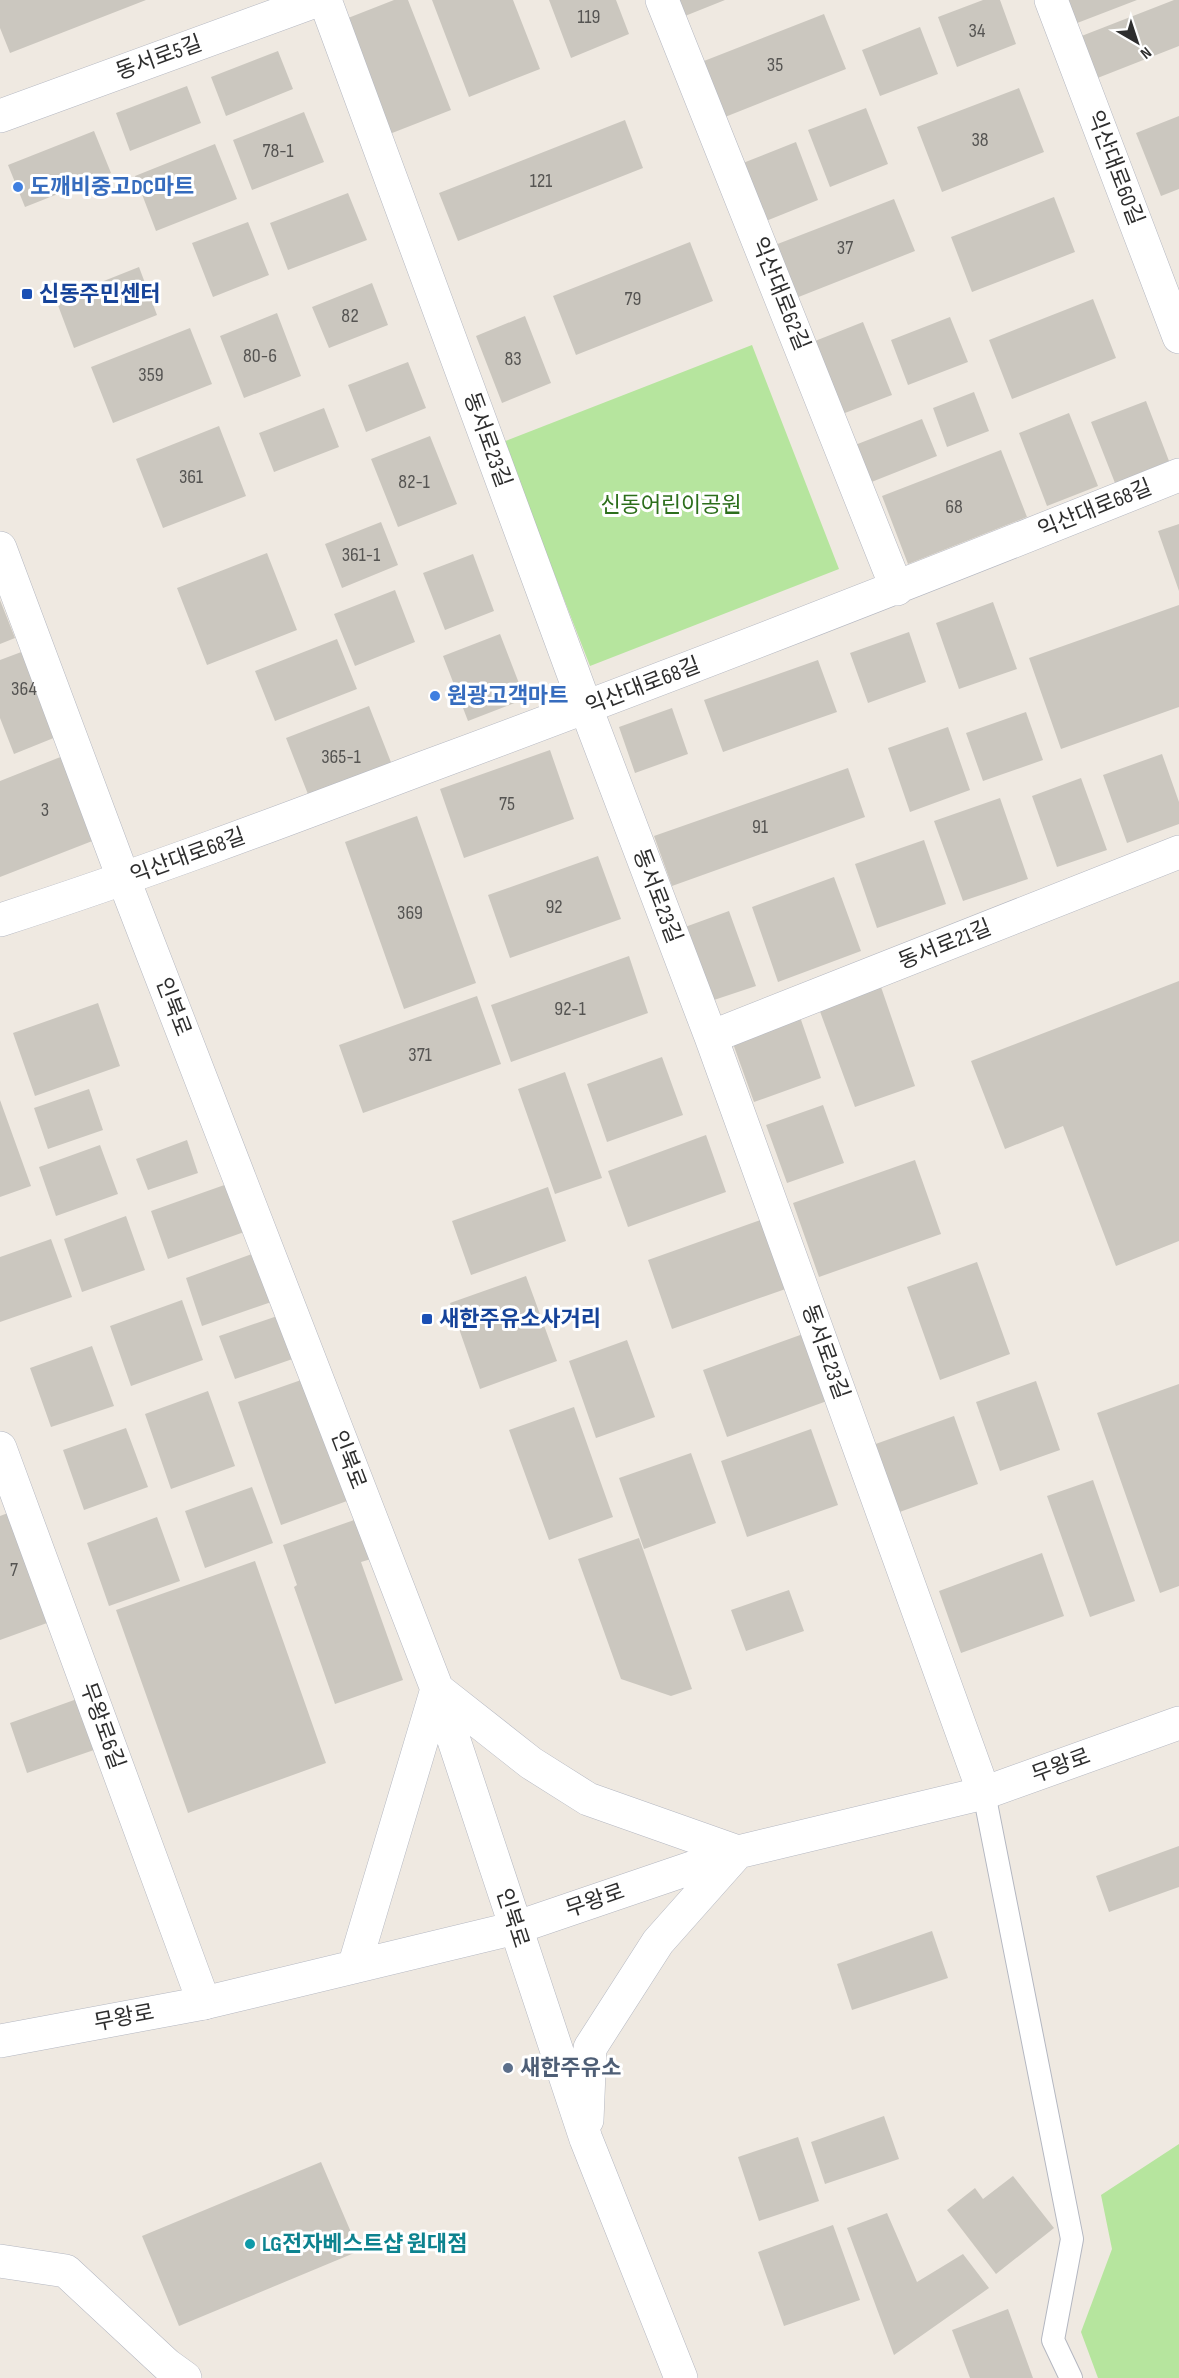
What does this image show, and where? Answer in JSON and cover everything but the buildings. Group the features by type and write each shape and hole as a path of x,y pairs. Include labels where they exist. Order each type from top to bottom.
{"street":[{"name":"동서로5길","path":"0,116 318,0"},
{"name":"동서로23길","path":"325,0 586,708 711,1037 984,1793"},
{"name":"익산대로62길","path":"662,0 897,589"},
{"name":"익산대로60길","path":"1051,0 1179,336"},
{"name":"익산대로68길","path":"0,920 124,880 586,708 897,589 1179,475"},
{"name":"인북로","path":"0,548 124,880 437,1689 586,2139 681,2378"},
{"name":"동서로21길","path":"711,1037 1179,852"},
{"name":"무왕로6길","path":"0,1448 204,2003"},
{"path":"354,1967 437,1689 531,1763 588,1798 738,1852 658,1942 590,2048 586,2139"},
{"name":"무왕로","path":"0,2041 204,2003 515,1928 738,1852 984,1793 1179,1723"},
{"path":"0,2262 66,2271 167,2365 185,2378"}],"lane":[{"path":"984,1793 1072,2239 1053,2340 1071,2378"}],"green space":[{"name":"신동어린이공원","path":"752,345 839,569 590,666 503,442"},
{"path":"1179,2144 1179,2378 1098,2378 1081,2332 1112,2249 1101,2195"}],"place":[{"name":"도깨비중고DC마트","path":"18,187"},
{"name":"신동주민센터","path":"27,294"},
{"name":"원광고객마트","path":"435,696"},
{"name":"새한주유소사거리","path":"427,1319"},
{"name":"새한주유소","path":"508,2068"},
{"name":"LG전자베스트샵 원대점","path":"250,2244"}]}
